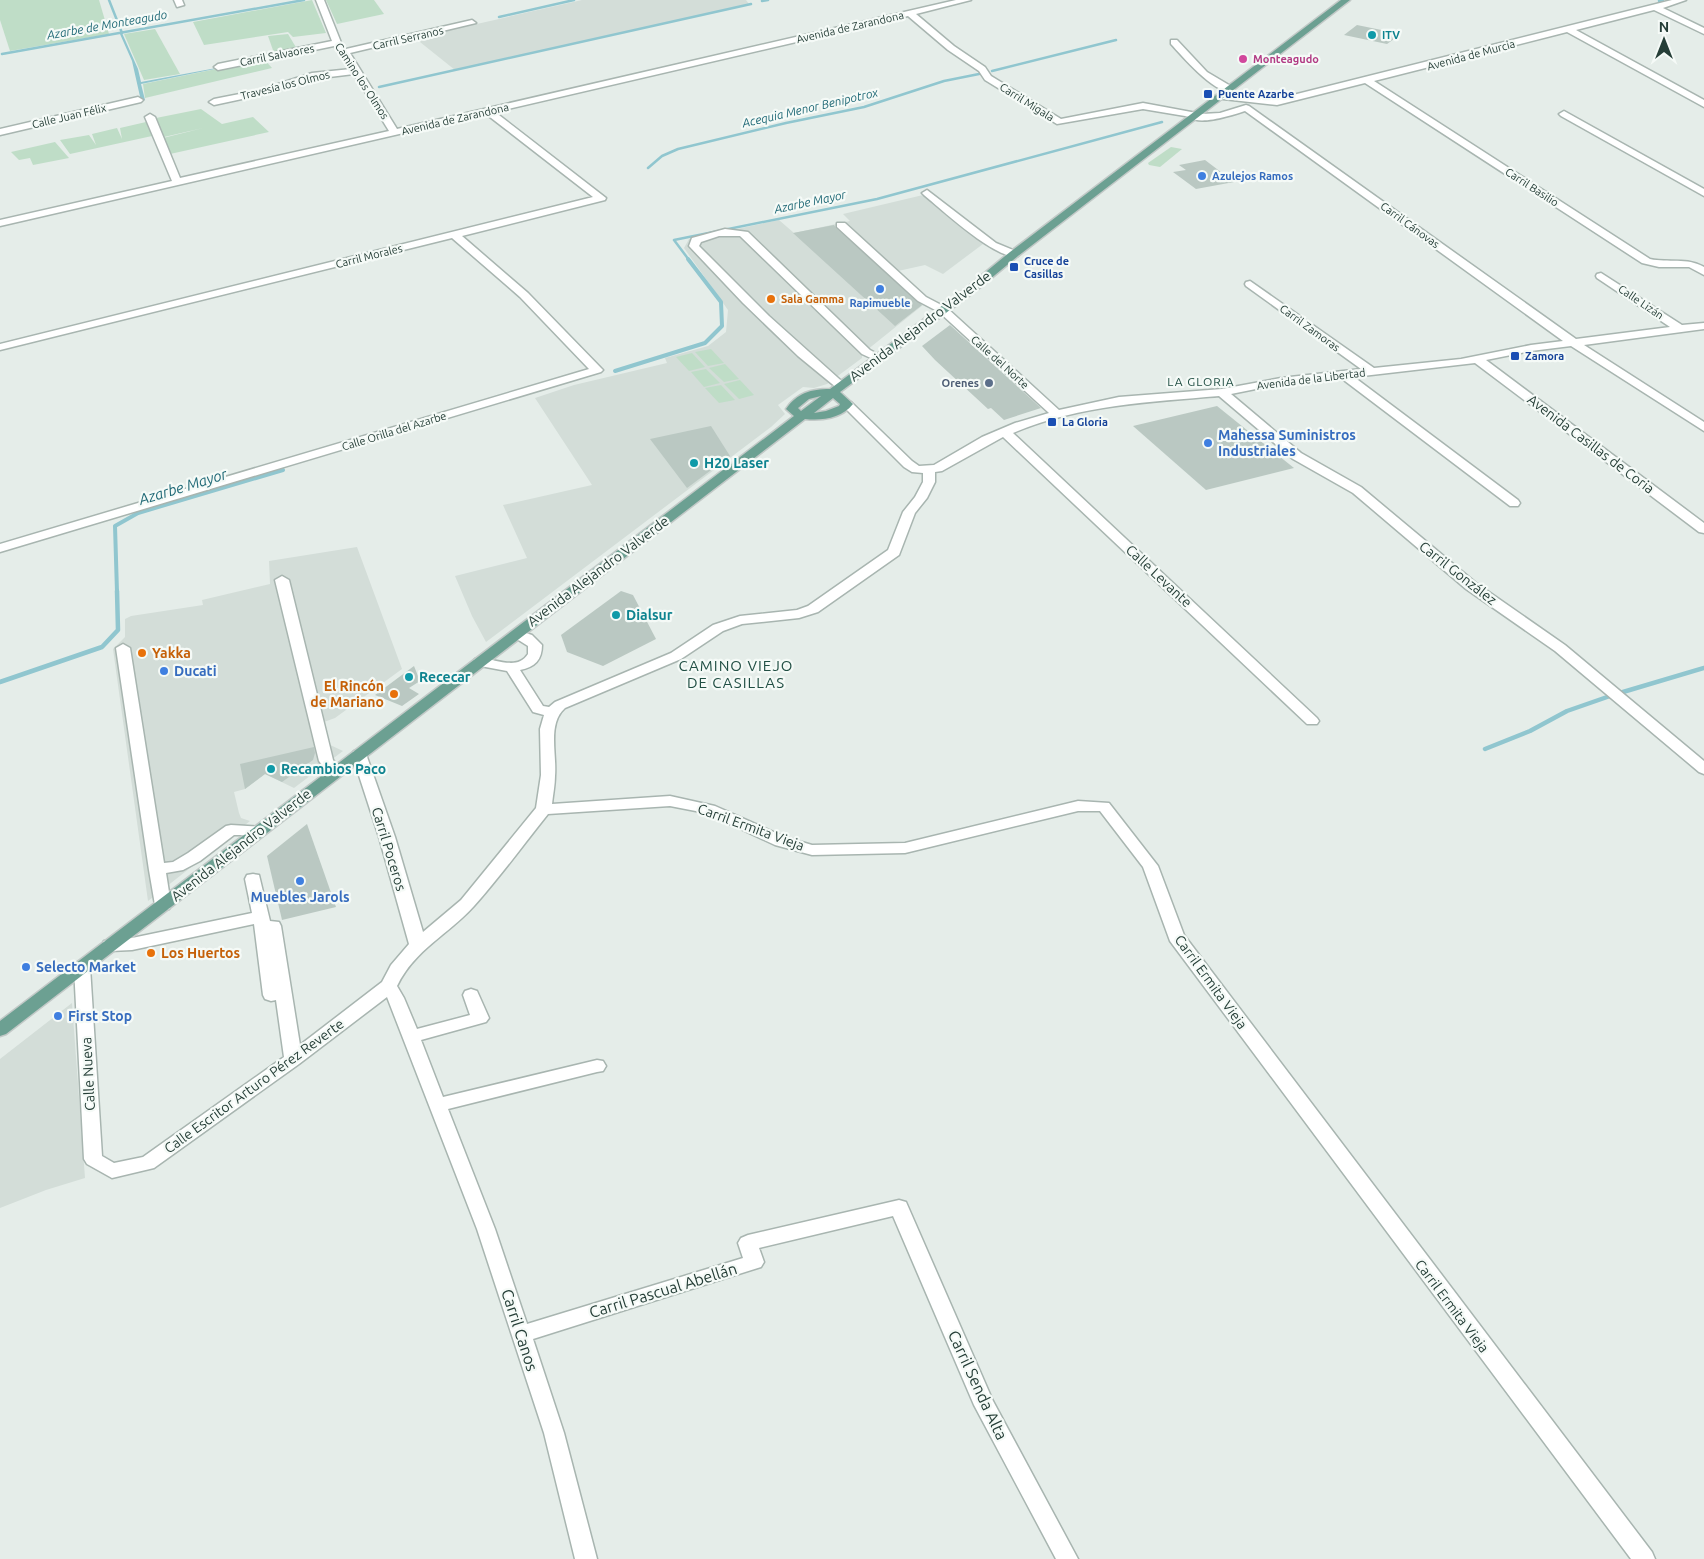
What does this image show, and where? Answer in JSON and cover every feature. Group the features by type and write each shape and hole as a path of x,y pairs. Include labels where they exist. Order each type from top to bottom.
{"main road":[{"path":"1229,91 1346,0"},
{"name":"Avenida Alejandro Valverde","path":"837,389 1229,91"},
{"path":"837,389 847,404 842,410 832,413 802,416 792,409 801,398 810,394 837,389"},
{"name":"Avenida Alejandro Valverde","path":"0,1030 802,416"}],"street":[{"name":"Camino los Olmos","path":"320,0 337,43 395,133"},
{"name":"Avenida de Zarandona","path":"0,223 490,112 967,0"},
{"name":"Avenida de Murcia","path":"1229,91 1258,100 1277,102 1367,81 1682,0"},
{"path":"1655,7 1704,30"},
{"name":"Carril Migala","path":"910,13 951,48 982,69 988,78 1060,122 1143,106 1196,116 1221,116 1246,108"},
{"name":"Carril Serranos","path":"344,52 472,23"},
{"path":"1568,29 1704,104"},
{"path":"1174,42 1204,74 1229,91"},
{"name":"Carril Salvaores","path":"218,67 337,43"},
{"name":"Travesía los Olmos","path":"214,102 262,92 312,76 356,71"},
{"name":"Carril Basilio","path":"1367,81 1646,260 1659,264 1692,264 1704,261"},
{"name":"Avenida de Murcia","path":"1229,91 1258,100"},
{"name":"Calle Juan Félix","path":"0,132 138,100"},
{"name":"Carril Cánovas","path":"1246,108 1574,343 1612,369 1659,396 1704,427"},
{"name":"Carril Morales","path":"0,347 601,198 490,112"},
{"path":"1564,114 1704,193"},
{"path":"150,117 176,182"},
{"path":"926,193 992,245 1014,254"},
{"name":"Calle del Norte","path":"841,225 922,299 943,310 1057,414"},
{"path":"837,389 694,246 696,240 705,236 729,232 744,234 866,352 879,358"},
{"name":"Calle Orilla del Azarbe","path":"0,548 597,370 524,295 453,234"},
{"path":"1692,264 1704,272"},
{"name":"Calle Lizán","path":"1601,276 1680,329"},
{"name":"Carril Zamoras","path":"1250,284 1371,372"},
{"name":"Avenida de la Libertad","path":"928,470 948,463 986,440 1005,432 1057,414 1119,400 1222,392 1281,381 1477,360 1531,348 1704,326"},
{"name":"Avenida Casillas de Coria","path":"1477,360 1704,529"},
{"path":"1344,375 1514,503"},
{"name":"Carril González","path":"1222,392 1297,456 1357,490 1471,586 1560,648 1704,769"},
{"path":"389,986 396,969 418,945 467,904 544,809 548,775 547,729 552,712 560,705 676,656 718,628 740,620 799,614 813,609 894,552 909,512 922,498 929,482 928,470 916,469 908,464 847,404"},
{"path":"832,413 858,416"},
{"name":"Calle Levante","path":"1005,432 1312,721"},
{"path":"282,580 326,760 335,772"},
{"path":"480,662 493,667 512,668 530,660 536,649 533,641 516,634"},
{"path":"123,648 163,905"},
{"path":"512,668 538,709 552,712"},
{"name":"Carril Poceros","path":"359,754 387,837 418,945"},
{"name":"Carril Ermita Vieja","path":"544,809 670,801 710,809 780,841 812,850 905,848 1078,806 1104,806 1150,866 1176,937 1644,1559"},
{"path":"158,870 177,866 194,857 231,830 258,831"},
{"path":"253,879 267,922 293,1059"},
{"path":"110,945 132,944 267,922"},
{"path":"267,922 271,995"},
{"name":"Calle Nueva","path":"82,967 92,1159 112,1171"},
{"name":"Calle Escritor Arturo Pérez Reverte","path":"112,1171 148,1163 293,1059 389,986"},
{"name":"Carril Canos","path":"389,986 396,998 486,1229 554,1433 586,1559"},
{"path":"411,1037 480,1018 471,995"},
{"path":"437,1105 597,1066"},
{"name":"Carril Pascual Abellán","path":"521,1334 754,1262 748,1243 899,1207"},
{"name":"Carril Senda Alta","path":"899,1207 984,1405 1067,1559"}],"shaded area":[{"path":"582,0 746,0 749,4 455,70 415,38"},
{"path":"923,195 983,244 943,274 925,265 889,273 923,305 862,354 862,358 827,384 814,388 803,387 778,405 785,414 771,427 486,642 472,616 455,576 527,558 503,505 592,485 535,398 574,385 667,363 665,358 708,346 726,332 728,310 684,248 689,239 779,220 794,233 850,221 843,214"},
{"path":"357,547 402,669 335,718 324,722 326,743 343,751 294,788 265,774 245,789 234,792 241,818 250,821 148,901 113,649 125,637 125,619 131,616 203,605 202,600 270,584 269,561"},
{"path":"72,1003 85,1178 46,1190 0,1208 0,1059"}],"green space":[{"path":"0,0 99,0 109,34 10,51 0,20"},
{"path":"312,0 326,33 293,37 288,32 204,45 193,22"},
{"path":"326,0 374,0 384,14 337,24"},
{"path":"155,29 180,74 144,80 124,34"},
{"path":"288,34 297,49 274,53 268,36"},
{"path":"264,59 272,68 145,98 143,84"},
{"path":"201,109 222,124 253,117 269,132 170,154 163,138 203,128 164,137 156,118"},
{"path":"146,122 152,136 70,154 60,140 89,135 96,145 92,134 117,128 122,139 120,128"},
{"path":"55,142 69,158 33,165 30,158 19,160 11,152"},
{"path":"1171,147 1182,149 1160,167 1149,165 1148,163"},
{"path":"711,349 724,363 708,366 695,352"},
{"path":"692,353 705,367 689,371 676,357"},
{"path":"725,364 739,379 724,382 709,368"},
{"path":"706,369 720,383 704,387 691,372"},
{"path":"740,380 754,395 739,399 724,384"},
{"path":"721,385 735,400 719,403 705,388"}],"water":[{"path":"122,33 138,69 141,82 254,61 141,84 145,100 141,101 132,61 120,34"}],"building":[{"name":"ITV","path":"1357,25 1401,34 1387,44 1344,35"},
{"name":"Azulejos Ramos","path":"1205,160 1234,182 1196,189 1173,172 1186,170 1179,165"},
{"name":"Rapimueble","path":"834,225 922,305 895,326 793,233"},
{"name":"Orenes","path":"950,325 1041,408 1004,420 991,408 988,409 922,346"},
{"name":"Mahessa Suministros Industriales","path":"1217,406 1294,468 1206,490 1133,426"},
{"name":"H20 Laser","path":"711,426 730,456 687,488 650,439"},
{"name":"Dialsur","path":"621,591 633,595 656,639 603,666 567,652 561,635"},
{"name":"El Rincón de Mariano","path":"414,666 420,681 409,688 419,694 402,706 375,695"},
{"name":"Recambios Paco","path":"314,747 313,760 282,782 265,774 245,789 240,764"},
{"name":"Muebles Jarols","path":"307,824 336,907 282,920 267,856"}],"waterway":[{"path":"109,0 122,33"},
{"name":"Azarbe de Monteagudo","path":"122,33 304,0"},
{"path":"499,17 574,0"},
{"path":"762,1 768,0"},
{"name":"Azarbe Mayor","path":"1659,1 1663,0"},
{"path":"379,87 751,4"},
{"name":"Azarbe de Monteagudo","path":"2,54 122,33"},
{"name":"Acequia Menor Benipotrox","path":"992,71 1116,40"},
{"name":"Acequia Menor Benipotrox","path":"648,168 662,156 678,149 786,123 864,107 944,81 979,74"},
{"name":"Azarbe Mayor","path":"689,260 674,240 877,199 1162,122"},
{"name":"Azarbe Mayor","path":"615,371 705,343 722,326 721,302 688,259"},
{"name":"Azarbe Mayor","path":"117,592 115,526 138,513 283,470"},
{"name":"Azarbe Mayor","path":"0,682 102,647 118,630 117,591"},
{"path":"1623,692 1704,668"},
{"path":"1485,749 1530,731 1567,711 1610,696"}],"place":[{"name":"ITV","path":"1372,35"},
{"name":"Monteagudo","path":"1243,59"},
{"name":"Puente Azarbe","path":"1208,94"},
{"name":"Azulejos Ramos","path":"1202,176"},
{"name":"Cruce de Casillas","path":"1014,267"},
{"name":"Rapimueble","path":"880,289"},
{"name":"Sala Gamma","path":"771,299"},
{"name":"Zamora","path":"1515,356"},
{"name":"Orenes","path":"989,383"},
{"name":"La Gloria","path":"1052,422"},
{"name":"Mahessa Suministros Industriales","path":"1208,443"},
{"name":"H20 Laser","path":"694,463"},
{"name":"Dialsur","path":"616,615"},
{"name":"Yakka","path":"142,653"},
{"name":"Ducati","path":"164,671"},
{"name":"Rececar","path":"409,677"},
{"name":"El Rincón de Mariano","path":"394,694"},
{"name":"Recambios Paco","path":"271,769"},
{"name":"Muebles Jarols","path":"300,881"},
{"name":"Los Huertos","path":"151,953"},
{"name":"Selecto Market","path":"26,967"},
{"name":"First Stop","path":"58,1016"}],"district":[{"name":"LA GLORIA","path":"1201,382"},
{"name":"CAMINO VIEJO DE CASILLAS","path":"736,674"}]}
